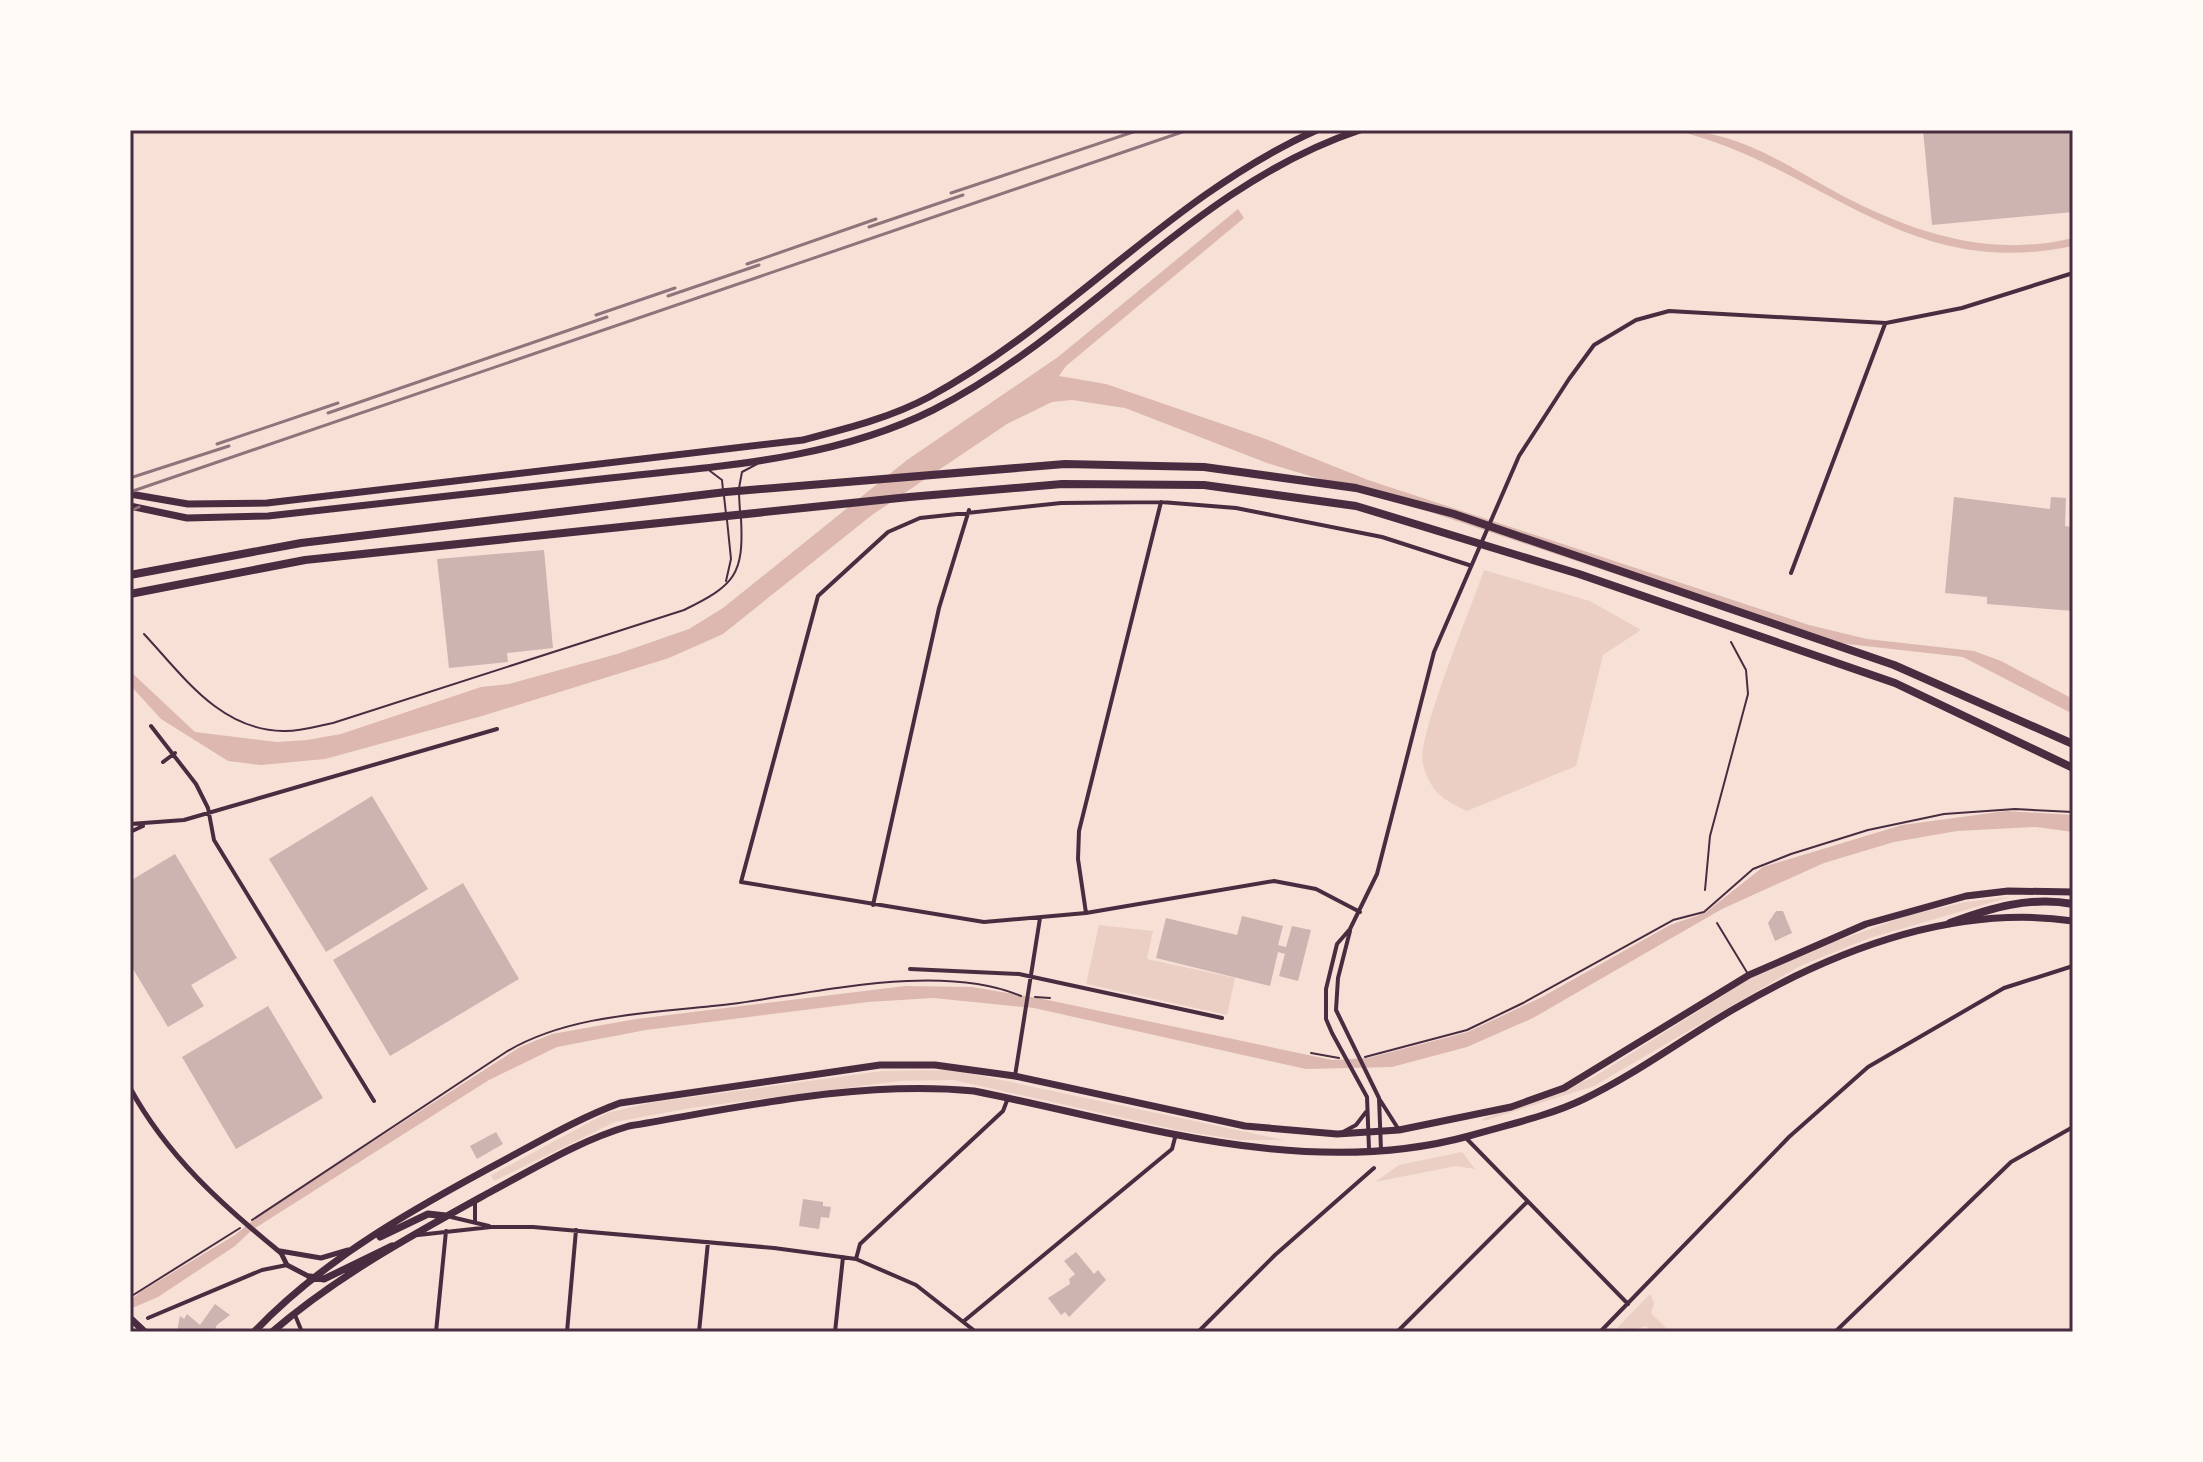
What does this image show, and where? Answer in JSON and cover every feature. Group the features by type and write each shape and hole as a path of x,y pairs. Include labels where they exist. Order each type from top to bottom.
{"highway":[{"path":"130,575 301,543 726,492 1019,467 1134,463 1204,467 1356,488 1454,514 1894,665 2073,744"},
{"path":"130,594 305,560 909,497 1062,484 1204,485 1356,506 1504,550 1895,683 2073,768"},
{"path":"1950,923 2003,905 2032,902 2073,904"}],"main road":[{"path":"130,494 188,504 225,506 803,440 849,428 925,399 990,360 1205,192 1317,130"},
{"path":"130,506 187,518 268,516 765,460 809,453 895,427 968,391 1035,345 1209,208 1266,173 1330,140 1360,130"},
{"path":"254,1332 310,1277 485,1170 593,1113 620,1103 880,1065 961,1067 1015,1076 1190,1117 1337,1134 1399,1130 1511,1107 1564,1088 1749,975 1866,924 1966,896 2008,891 2073,892"},
{"path":"272,1332 329,1286 448,1216 599,1135 629,1126 880,1089 938,1088 1008,1098 1176,1134 1267,1148 1369,1152 1465,1137 1584,1099 1738,1007 1807,971 1865,948 1950,923 2013,915 2073,921"},
{"path":"366,1242 428,1214 448,1216"},
{"path":"310,1277 324,1279 381,1248 402,1243"},
{"path":"130,1318 144,1330"}],"street":[{"path":"1369,1152 1368,1110 1362,1083 1326,1019 1326,989 1337,944 1360,912 1377,874 1434,652 1469,565 1519,456 1594,345 1636,320 1669,311 1886,323 1962,308 2073,273"},
{"path":"1791,573 1886,323"},
{"path":"1360,912 1316,889 1274,881 1086,913 984,922 741,882 818,596 888,532 920,518 969,510 1061,503 1161,502 1236,508 1382,537 1469,565"},
{"path":"1086,913 1078,859 1079,831 1161,502"},
{"path":"873,905 936,620 969,510"},
{"path":"151,726 175,753 196,784 208,808 214,840 374,1101"},
{"path":"130,824 145,825 207,814 497,729"},
{"path":"163,762 175,753"},
{"path":"130,832 145,825"},
{"path":"1015,1076 1040,918"},
{"path":"1350,929 1338,978 1336,1010 1379,1098 1399,1130"},
{"path":"1600,1332 1789,1137 1868,1067 2004,988 2073,966"},
{"path":"910,969 1029,975 1222,1018"},
{"path":"130,1088 144,1115 184,1167 279,1251 287,1265 310,1277"},
{"path":"856,1259 860,1244 1003,1111 1008,1098"},
{"path":"1379,1098 1381,1150"},
{"path":"1337,1134 1356,1125 1368,1110"},
{"path":"1835,1332 2011,1162 2073,1127"},
{"path":"964,1321 1172,1149 1176,1134"},
{"path":"1465,1137 1526,1203 1628,1304"},
{"path":"1198,1332 1275,1255 1374,1168"},
{"path":"476,1200 473,1208 476,1221"},
{"path":"1397,1332 1526,1203"},
{"path":"448,1216 491,1227"},
{"path":"416,1235 491,1227 576,1230 856,1259 916,1285 976,1332"},
{"path":"567,1332 576,1230"},
{"path":"436,1332 446,1231"},
{"path":"279,1251 321,1258 366,1242"},
{"path":"699,1332 708,1242"},
{"path":"835,1332 843,1257"},
{"path":"148,1318 262,1270 287,1265"},
{"path":"294,1314 299,1318 302,1332"}],"lane":[{"path":"144,634 208,703 234,722 285,732 333,723 614,634 684,610 716,595 743,558 739,480 742,472 765,460"},
{"path":"696,468 714,472 722,480 731,559 725,586"},
{"path":"1705,890 1710,836 1748,694 1746,670 1731,642"},
{"path":"1717,923 1749,975"},
{"path":"144,1330 148,1318"}],"path":[{"path":"1364,1058 1467,1030 1509,1010 1673,920 1704,912 1753,869 1791,854 1868,830 1953,813 2015,809 2073,812"},
{"path":"130,1297 506,1052 540,1035 632,1016 890,984 951,982 1050,998"},
{"path":"1311,1053 1348,1058"}],"shaded area":[{"path":"1674,130 1714,135 1751,147 1881,214 1942,236 2007,245 2040,244 2073,238 2073,246 2013,253 1960,248 1912,234 1727,147"},
{"path":"1238,209 1244,218 1066,366 1059,376 1106,384 1263,438 1368,480 1809,625 1867,639 1974,651 2001,661 2073,699 2073,714 1963,657 1812,640 1424,510 1267,463 1125,408 1072,400 1052,402 1007,424 872,515 723,634 669,658 482,716 325,759 261,765 228,761 161,719 130,685 130,671 195,732 277,742 307,740 341,734 481,687 509,684 617,654 689,629 723,608 907,460 1058,357"},
{"path":"1484,570 1590,601 1641,630 1603,655 1576,766 1467,811 1444,799 1429,782 1423,764 1423,750 1436,700"},
{"path":"2006,811 2073,815 2073,832 2036,827 1957,831 1894,842 1824,863 1722,909 1533,1018 1467,1047 1392,1067 1306,1069 1034,1008 933,998 868,1002 646,1030 557,1047 489,1080 252,1230 235,1246 158,1297 130,1309 130,1300 142,1291 235,1235 263,1212 520,1047 552,1034 636,1019 905,986 972,987 1332,1060 1368,1058 1468,1032 1542,997 1670,925 1705,913 1763,867 1902,825"},
{"path":"2010,897 1870,938 1800,966 1594,1086 1484,1121 1482,1119 1592,1078 1751,978 1804,953 1906,916 1965,902"},
{"path":"1099,925 1153,931 1147,959 1235,978 1227,1015 1086,984"},
{"path":"954,1070 1284,1140 1239,1140 1177,1130 953,1080 900,1081 691,1108 615,1122 494,1181 491,1175 607,1113 649,1103 882,1071"},
{"path":"1462,1152 1475,1169 1456,1166 1375,1182 1399,1165"},
{"path":"1650,1294 1654,1303 1651,1313 1670,1332 1651,1332 1646,1326 1633,1330 1617,1328"}],"building":[{"path":"1923,130 2073,130 2073,212 1932,225"},
{"path":"1954,497 2050,509 2051,497 2066,498 2065,526 2073,527 2073,611 1987,604 1987,597 1945,593"},
{"path":"544,550 553,648 507,653 508,662 449,668 437,559"},
{"path":"372,796 428,889 326,952 269,859"},
{"path":"175,854 237,958 191,985 204,1006 168,1027 130,964 130,881"},
{"path":"463,883 519,979 390,1056 333,960"},
{"path":"1776,911 1783,911 1792,933 1775,941 1768,923"},
{"path":"1242,916 1283,926 1278,945 1286,947 1292,926 1311,930 1298,981 1279,976 1285,954 1278,952 1270,986 1156,958 1166,918 1237,935"},
{"path":"268,1006 323,1098 236,1149 182,1057"},
{"path":"496,1132 503,1144 477,1159 470,1146"},
{"path":"803,1199 823,1202 823,1206 831,1207 829,1218 821,1217 819,1229 799,1226"},
{"path":"1076,1252 1094,1274 1098,1270 1106,1280 1069,1317 1065,1312 1061,1315 1048,1298 1070,1284 1069,1279 1075,1274 1064,1261"},
{"path":"215,1304 230,1315 217,1325 215,1329 219,1332 177,1332 180,1316 184,1319 187,1314 200,1325"}],"railway":[{"path":"951,193 1139,130"},
{"path":"130,492 1188,130"},
{"path":"869,227 963,195"},
{"path":"747,264 876,219"},
{"path":"668,296 759,265"},
{"path":"596,315 675,288"},
{"path":"328,413 607,317"},
{"path":"217,444 338,403"},
{"path":"130,478 229,446"},
{"path":"130,511 139,507"}]}
